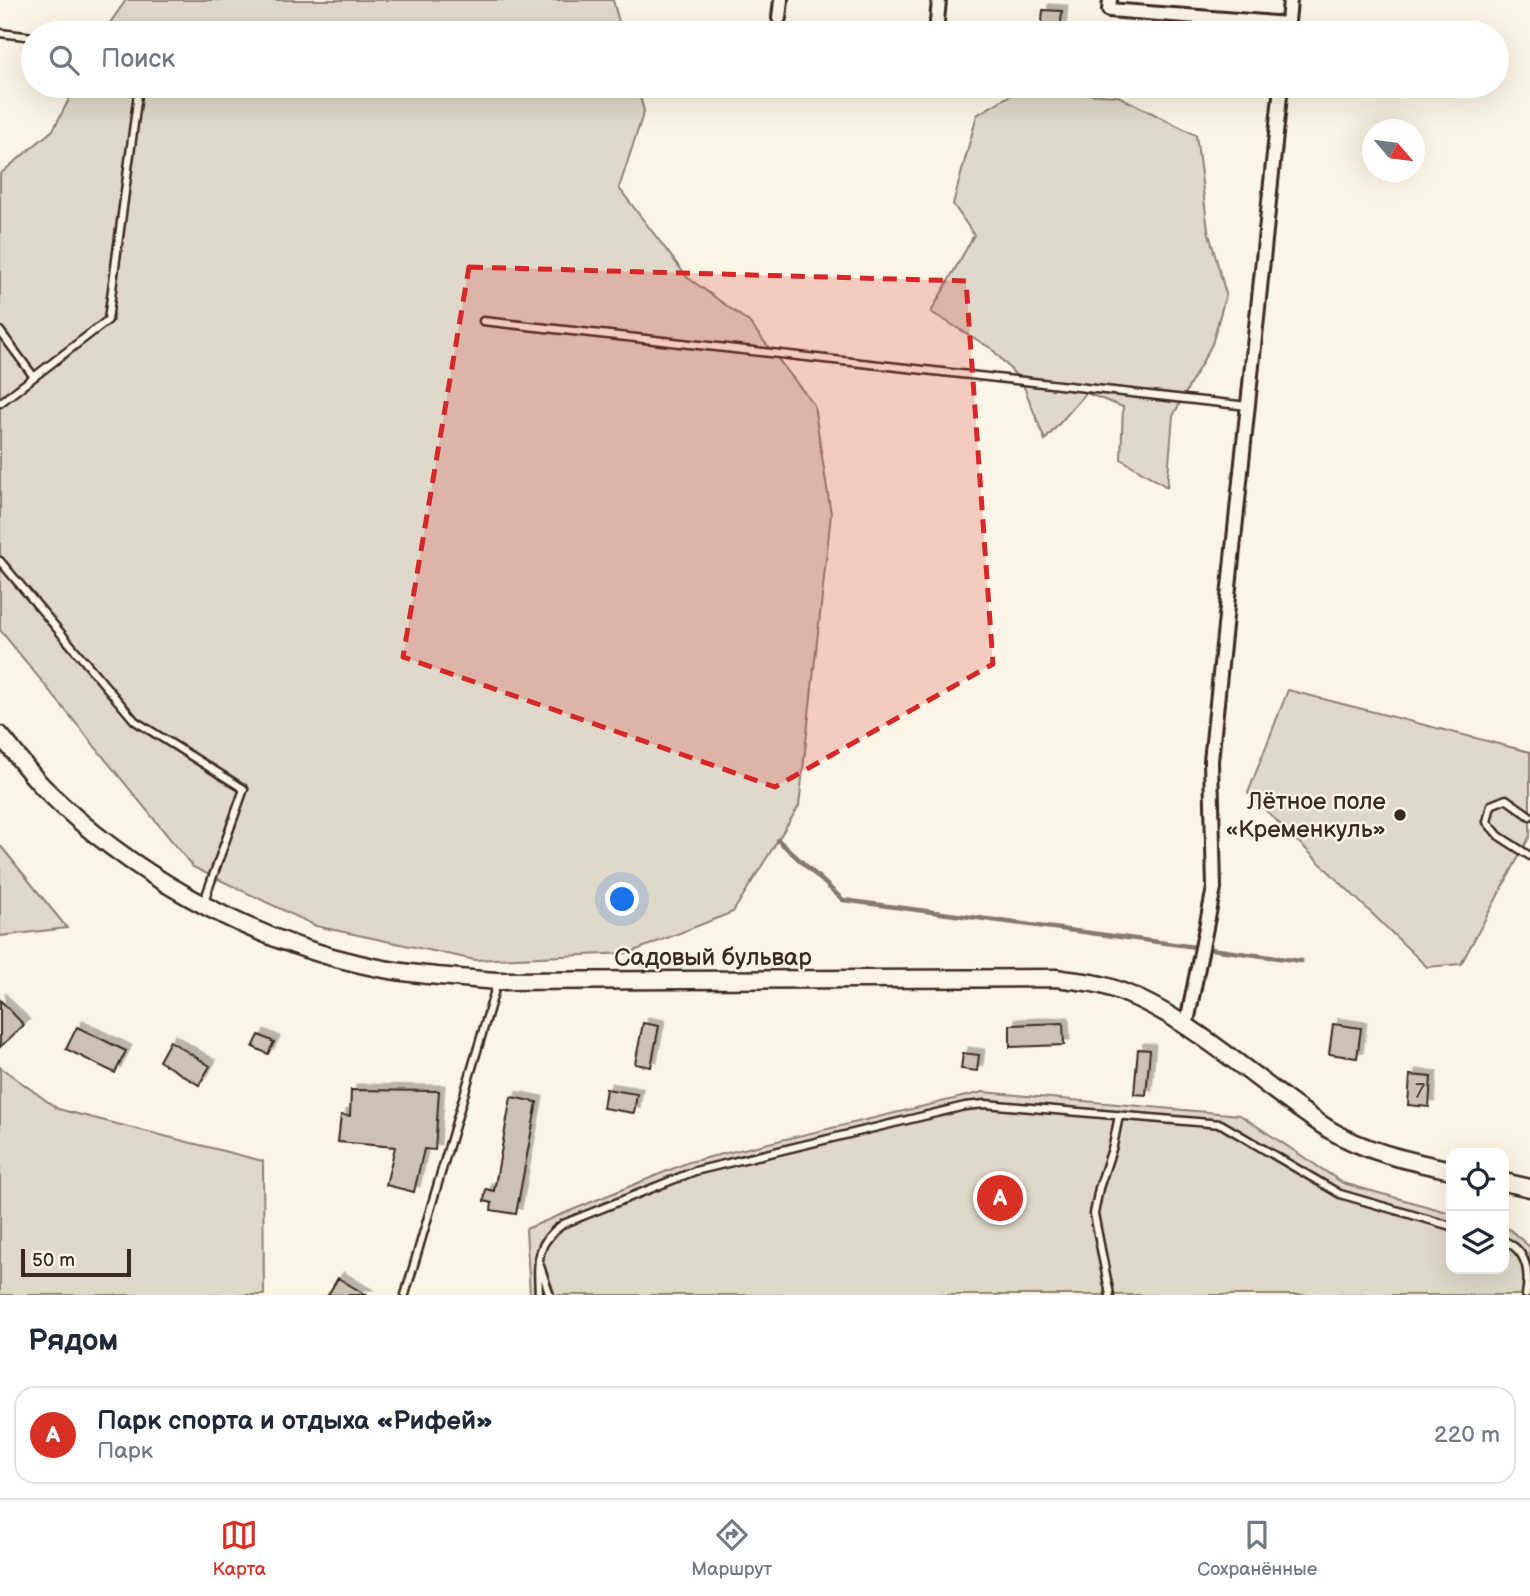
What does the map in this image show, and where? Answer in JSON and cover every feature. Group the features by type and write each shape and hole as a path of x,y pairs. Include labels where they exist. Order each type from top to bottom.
{"street":[{"path":"779,18 781,0"},
{"path":"937,21 939,0"},
{"path":"1110,0 1109,10 1212,21"},
{"path":"1288,21 1290,0"},
{"path":"1186,1027 1214,888 1211,761 1280,98"},
{"name":"Садовый бульвар","path":"0,735 44,787 110,847 182,894 282,941 360,964 427,976 498,981 1057,978 1104,985 1149,1004 1186,1027 1331,1130 1398,1158 1446,1169"},
{"path":"1509,1183 1530,1188"}],"lane":[{"path":"0,33 21,36"},
{"path":"0,403 108,320 137,98"},
{"path":"484,321 1248,406"},
{"path":"0,331 34,377"},
{"path":"0,561 135,721 244,789 203,904"},
{"path":"1530,816 1506,799 1491,805 1487,822 1499,835 1530,856"},
{"path":"405,1295 498,981"},
{"path":"539,1295 538,1258 543,1242 563,1224 695,1171 965,1106 985,1104 1221,1124 1340,1194 1446,1225"},
{"path":"1110,1295 1094,1214 1119,1115"},
{"path":"1509,1243 1524,1258 1528,1270 1526,1295"},
{"path":"538,1258 550,1295"}],"highlighted area":[{"path":"469,267 966,281 993,664 775,787 403,657"}],"shaded area":[{"path":"126,0 613,0 619,21 111,21"},
{"path":"70,98 640,98 644,111 619,188 687,277 749,322 814,405 831,514 799,806 733,912 629,953 475,960 316,926 193,867 0,630 0,174 53,130"},
{"path":"1006,98 1122,98 1196,135 1208,230 1226,294 1212,344 1173,416 1167,487 1121,459 1123,407 1086,393 1045,440 1022,382 992,349 931,312 974,235 953,204 977,115"},
{"name":"Лётное поле «Кременкуль»","path":"1288,690 1530,752 1530,836 1461,964 1427,967 1248,793"},
{"path":"0,845 67,928 0,936"},
{"path":"0,1067 58,1109 263,1161 264,1295 0,1295"},
{"path":"983,1092 1240,1115 1343,1183 1446,1212 1446,1274 1509,1274 1509,1229 1530,1247 1530,1295 530,1295 526,1229 689,1162"}],"building":[{"path":"1043,10 1062,11 1061,21 1042,21"},
{"path":"0,1000 24,1025 0,1047"},
{"path":"643,1023 659,1026 651,1067 635,1064"},
{"path":"1063,1023 1064,1045 1010,1047 1010,1025"},
{"path":"1333,1024 1361,1028 1357,1058 1329,1054"},
{"path":"77,1027 126,1051 115,1073 66,1049"},
{"path":"259,1035 274,1042 268,1054 253,1047"},
{"path":"170,1041 210,1066 199,1085 159,1061"},
{"path":"1138,1049 1150,1050 1146,1095 1134,1094"},
{"path":"963,1053 979,1055 977,1071 961,1069"},
{"path":"1410,1075 1431,1077 1429,1107 1408,1105"},
{"path":"606,1089 637,1094 634,1113 603,1108"},
{"path":"351,1090 439,1091 435,1150 424,1149 414,1192 386,1185 395,1147 338,1142 341,1115 350,1116"},
{"path":"511,1097 537,1102 516,1214 491,1210 492,1203 484,1201 486,1189 494,1191"},
{"path":"338,1278 366,1295 328,1295"}],"waterway":[{"path":"778,840 843,900 1301,961"}],"place":[{"name":"Лётное поле «Кременкуль»","path":"1400,815"},
{"name":"Парк спорта и отдыха «Рифей»","path":"1000,1198"}]}
